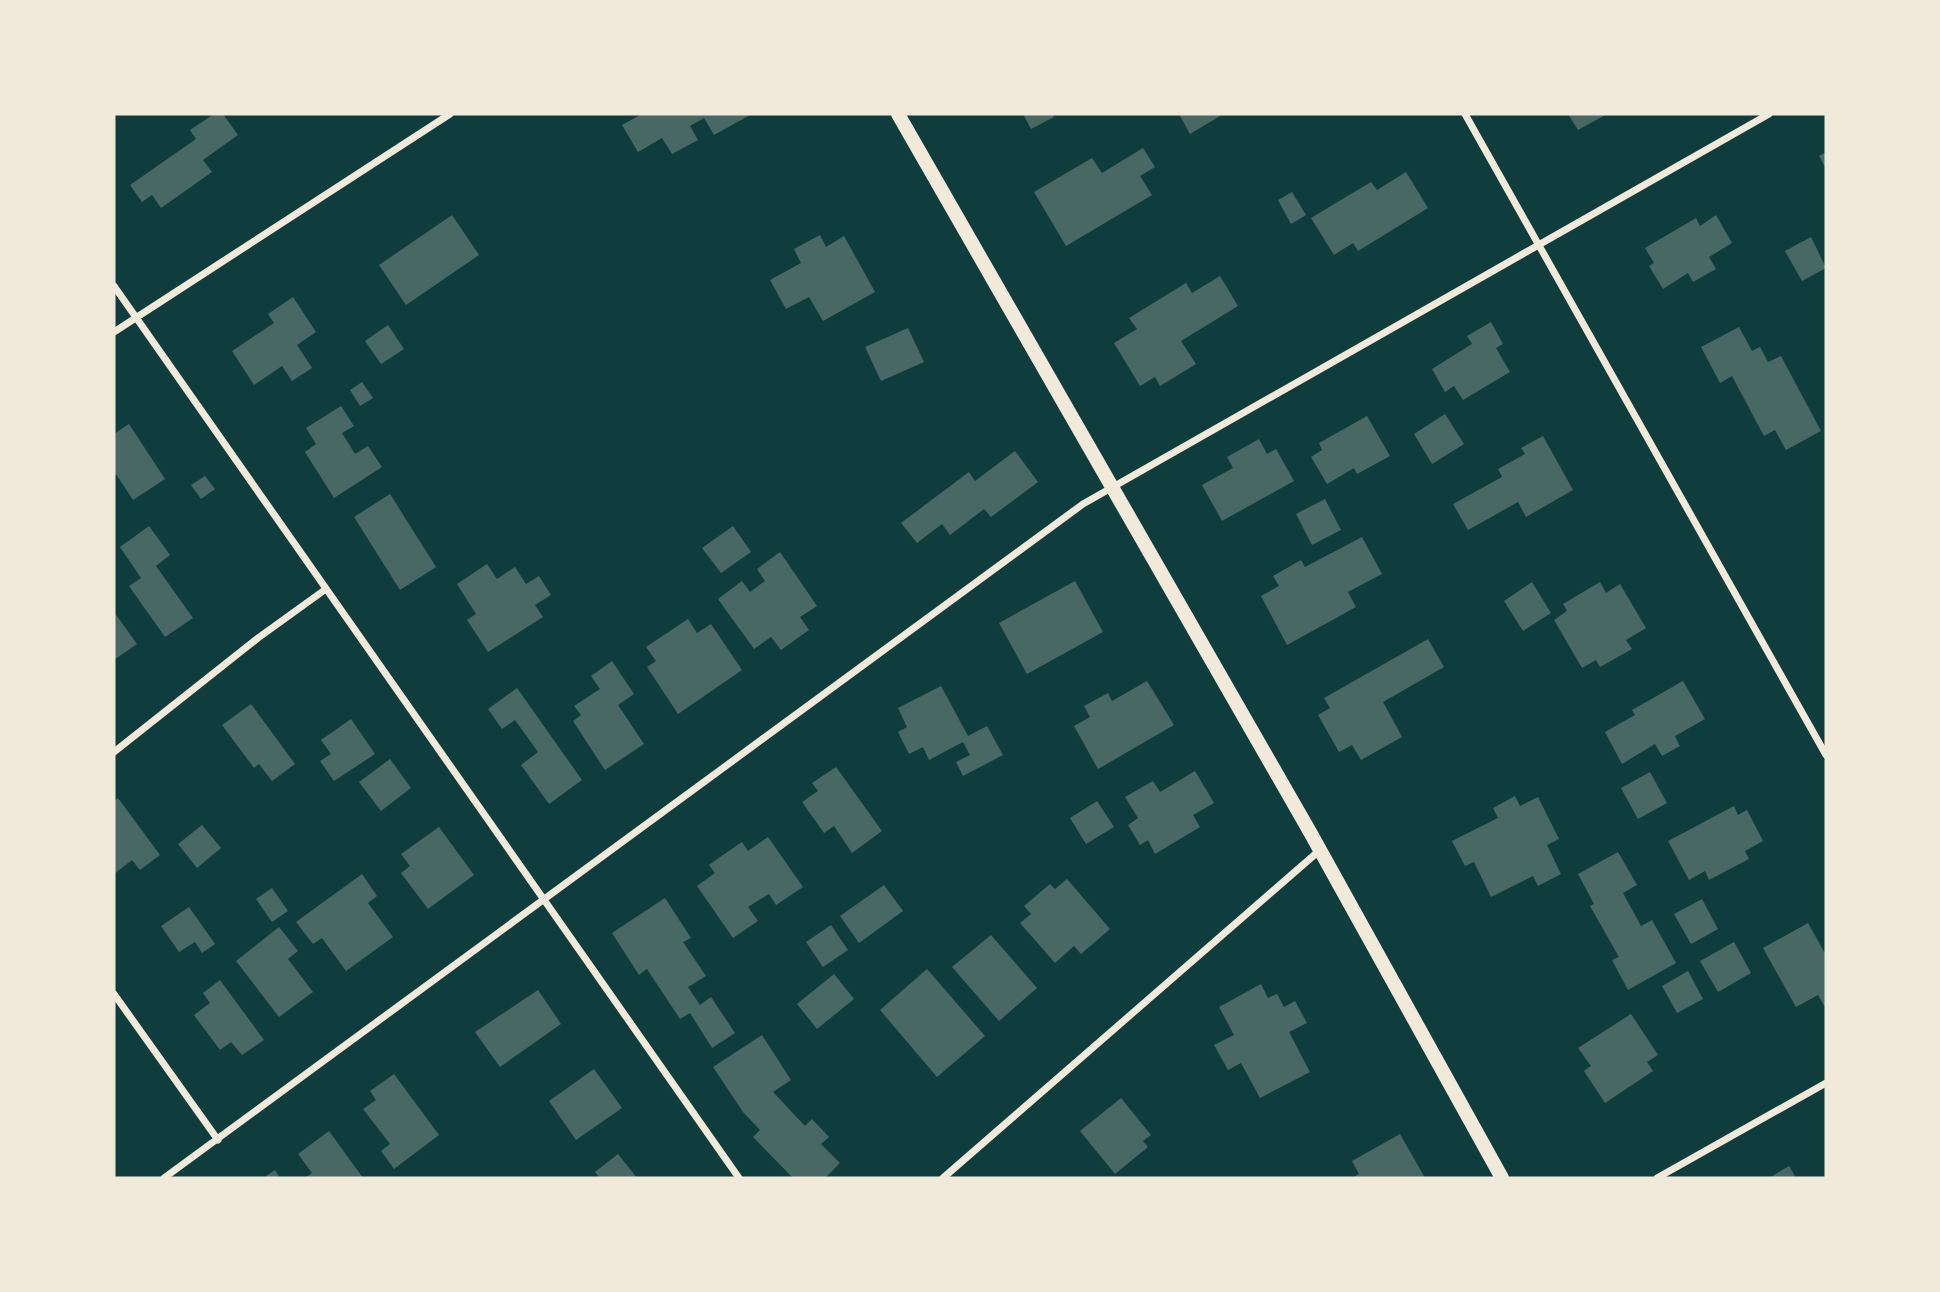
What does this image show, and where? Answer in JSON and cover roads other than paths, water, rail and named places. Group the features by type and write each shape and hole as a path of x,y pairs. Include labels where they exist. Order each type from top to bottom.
{"main road":[{"path":"898,114 1320,850 1503,1178"}],"street":[{"path":"114,331 450,114"},
{"path":"1465,114 1826,755"},
{"path":"164,1178 1083,504 1769,114"},
{"path":"114,286 739,1178"},
{"path":"114,752 258,638 326,589"},
{"path":"943,1178 1320,850"},
{"path":"114,993 218,1140"},
{"path":"1657,1178 1826,1083"}]}
